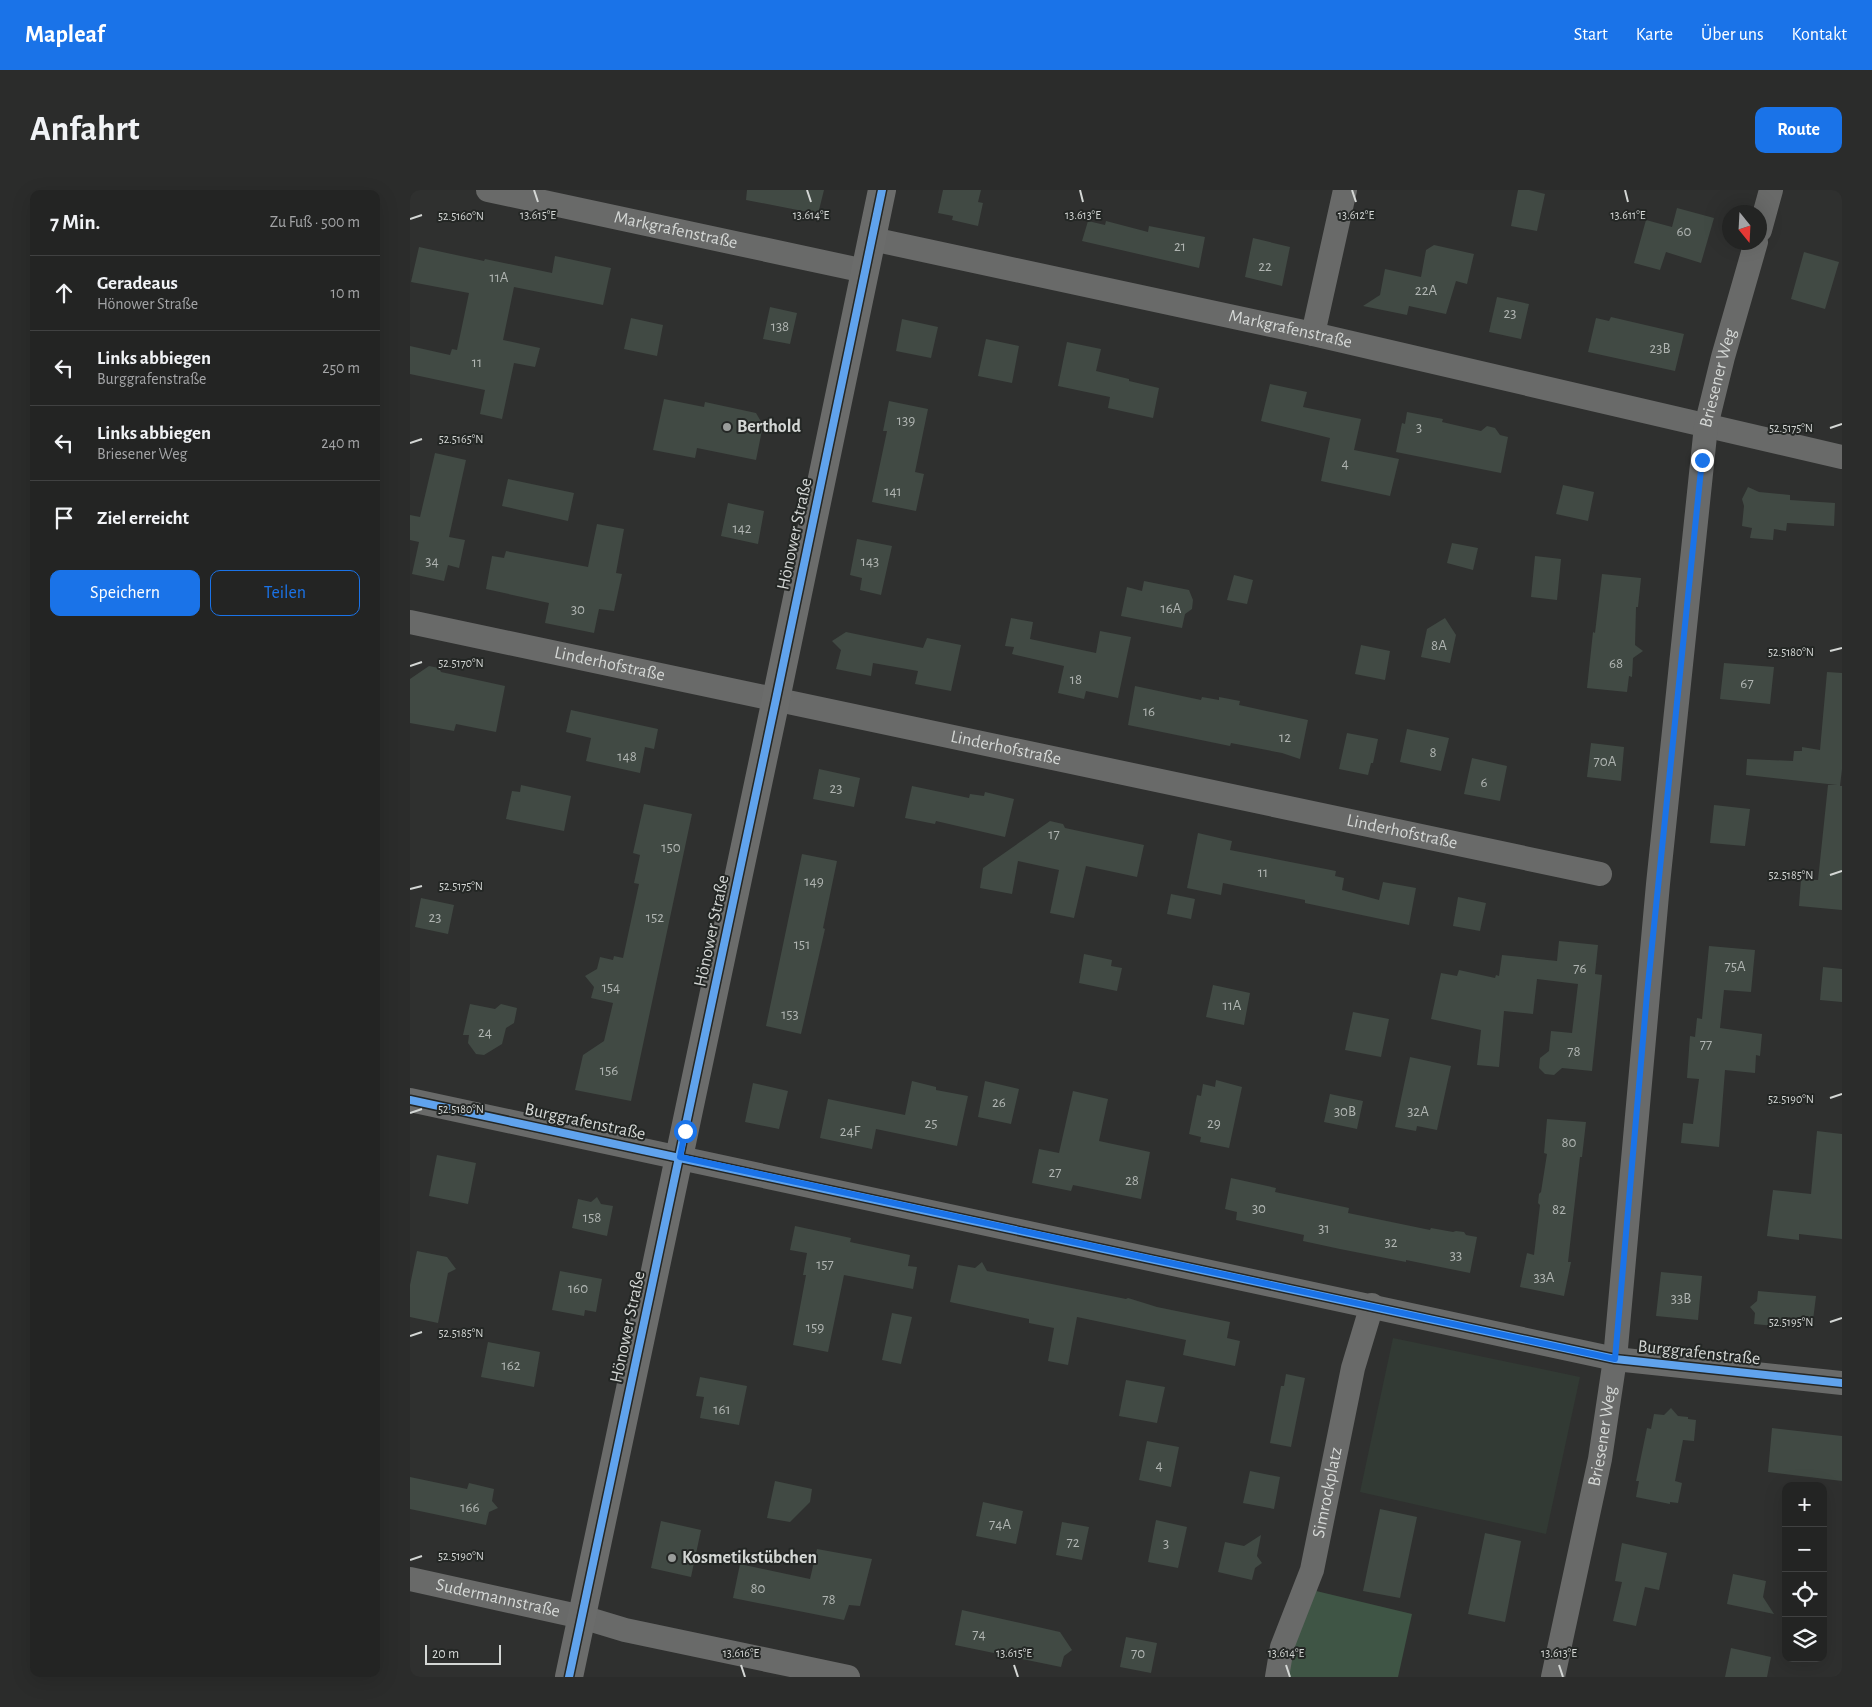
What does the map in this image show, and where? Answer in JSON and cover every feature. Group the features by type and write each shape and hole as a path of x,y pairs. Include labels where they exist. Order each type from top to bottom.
{"main road":[{"name":"Hönower Straße","path":"569,1677 680,1157 882,190"}],"street":[{"name":"Markgrafenstraße","path":"488,190 865,271"},
{"path":"1313,334 1345,190"},
{"path":"1767,205 1771,190"},
{"name":"Markgrafenstraße","path":"872,239 1313,334 1842,457"},
{"name":"Briesener Weg","path":"1553,1677 1600,1459 1615,1359 1658,884 1706,426 1723,357 1754,250"},
{"name":"Linderhofstraße","path":"410,622 1600,874"},
{"name":"Burggrafenstraße","path":"410,1100 1615,1359 1842,1383"},
{"name":"Simrockplatz","path":"1277,1677 1282,1647 1312,1570 1354,1368 1372,1306"},
{"name":"Sudermannstraße","path":"410,1579 582,1617 625,1630 848,1677"}],"shaded area":[{"path":"1393,1338 1580,1377 1546,1534 1360,1492"}],"green space":[{"path":"1312,1590 1412,1614 1398,1677 1287,1677 1294,1643"}],"building":[{"path":"747,190 824,190 818,214 746,200"},
{"path":"943,190 981,190 978,202 983,203 978,226 952,220 953,216 938,213"},
{"path":"1518,190 1529,190 1545,194 1537,231 1511,226"},
{"path":"1677,208 1714,218 1701,263 1666,252 1660,270 1634,263 1646,220 1672,227"},
{"path":"1088,221 1105,225 1106,221 1148,232 1149,226 1205,237 1199,268 1082,241"},
{"path":"1253,238 1290,247 1282,286 1245,277"},
{"path":"1434,245 1474,254 1467,284 1456,281 1446,314 1409,306 1407,315 1363,306 1380,295 1385,269 1421,277 1426,250"},
{"path":"419,247 552,273 555,256 611,268 603,305 514,287 503,340 540,348 535,367 514,363 502,419 480,414 485,390 410,374 410,346 450,355 452,349 457,350 469,293 411,282"},
{"path":"1804,252 1839,262 1825,309 1791,299"},
{"path":"1497,297 1529,304 1521,339 1489,332"},
{"path":"770,307 797,313 790,344 763,339"},
{"path":"1611,317 1684,334 1675,371 1588,352 1596,318 1609,321"},
{"path":"631,318 663,325 657,356 624,349"},
{"path":"902,319 938,327 931,358 896,351"},
{"path":"986,339 1019,346 1012,383 978,376"},
{"path":"1067,342 1101,349 1096,371 1159,388 1153,418 1108,408 1110,397 1058,386"},
{"path":"1270,384 1307,392 1303,407 1361,419 1354,450 1399,459 1390,496 1321,481 1330,438 1261,421"},
{"path":"664,399 704,407 705,402 756,413 763,425 756,460 697,448 695,458 653,450"},
{"path":"889,401 928,409 915,472 924,474 916,511 872,502 887,431 883,431"},
{"path":"1407,412 1443,419 1442,422 1481,431 1487,426 1495,428 1500,435 1508,437 1501,473 1396,452 1402,423 1405,424"},
{"path":"435,453 466,460 449,537 465,540 459,568 448,565 444,581 412,574 419,542 410,540 410,515 420,517"},
{"path":"508,479 574,493 568,521 502,506"},
{"path":"1563,485 1594,492 1588,521 1556,514"},
{"path":"1748,487 1759,492 1790,495 1790,500 1835,503 1834,526 1787,523 1786,531 1774,529 1773,540 1750,538 1752,528 1742,526 1744,506 1742,499"},
{"path":"728,503 764,511 758,544 721,536"},
{"path":"597,524 624,529 616,573 622,574 614,611 599,609 594,633 545,623 549,603 486,589 492,556 504,558 506,551 588,567"},
{"path":"857,539 892,546 881,595 860,590 862,578 850,575"},
{"path":"1452,543 1478,548 1473,570 1447,563"},
{"path":"1535,556 1561,559 1557,600 1531,597"},
{"path":"1602,574 1641,578 1638,607 1636,607 1635,645 1643,651 1633,658 1632,677 1629,676 1627,692 1587,688"},
{"path":"1234,575 1253,580 1247,604 1227,600"},
{"path":"1144,581 1189,590 1193,600 1192,609 1185,614 1182,628 1121,616 1127,587 1142,591"},
{"path":"1011,618 1033,622 1030,639 1096,653 1100,631 1131,637 1118,698 1086,691 1084,699 1058,693 1064,666 1012,654 1014,647 1005,646"},
{"path":"1445,618 1456,635 1450,663 1421,657 1427,629"},
{"path":"846,632 923,648 927,638 961,645 951,691 915,684 918,671 873,663 871,676 836,669 841,650 832,641"},
{"path":"1361,645 1390,651 1385,680 1355,674"},
{"path":"1724,663 1774,667 1770,704 1720,699"},
{"path":"429,666 439,668 441,672 505,686 496,732 456,724 454,731 410,723 410,679"},
{"path":"1827,672 1842,673 1842,769 1840,786 1842,786 1842,910 1799,906 1801,879 1818,880 1828,785 1837,785 1746,775 1747,759 1793,761 1794,751 1802,751 1802,747 1820,750"},
{"path":"1135,686 1201,700 1202,697 1219,700 1219,697 1240,701 1239,705 1308,720 1300,759 1282,753 1231,743 1230,746 1128,725"},
{"path":"571,710 658,729 654,749 645,747 640,773 586,761 591,738 566,732"},
{"path":"1407,729 1449,738 1441,771 1400,762"},
{"path":"1347,733 1378,739 1373,763 1371,763 1368,775 1339,769"},
{"path":"1591,743 1624,747 1621,781 1587,777"},
{"path":"1472,758 1507,766 1500,801 1464,794"},
{"path":"819,769 860,778 854,807 813,799"},
{"path":"521,785 571,796 564,831 506,819 512,791 520,792"},
{"path":"912,786 969,798 970,794 984,796 985,792 1014,799 1005,837 936,821 935,824 905,818"},
{"path":"644,804 692,814 631,1101 575,1090 583,1055 604,1041 613,1003 591,998 594,987 585,976 597,969 600,957 613,960 614,956 623,958 639,884 634,883 640,855 633,853"},
{"path":"1714,805 1750,809 1745,846 1710,843"},
{"path":"1050,821 1063,824 1065,828 1144,845 1137,877 1086,866 1074,918 1050,913 1059,870 1018,861 1012,894 980,888 983,868"},
{"path":"1198,833 1232,841 1230,850 1336,871 1335,876 1344,878 1342,890 1379,900 1383,882 1416,888 1409,925 1223,883 1221,895 1187,888"},
{"path":"802,854 837,861 823,928 825,929 801,1034 766,1026"},
{"path":"1171,894 1195,899 1191,919 1167,914"},
{"path":"1458,897 1486,903 1480,931 1453,926"},
{"path":"421,898 454,905 448,934 415,927"},
{"path":"1559,941 1598,945 1595,974 1602,975 1592,1071 1562,1068 1554,1075 1545,1074 1539,1068 1540,1058 1549,1051 1551,1031 1572,1033 1578,984 1537,979 1533,1014 1504,1011 1499,1067 1477,1065 1481,1030 1431,1019 1441,973 1457,976 1459,970 1495,978 1496,975 1499,976 1502,955 1557,961"},
{"path":"1709,946 1755,950 1751,992 1724,990 1720,1028 1762,1034 1760,1056 1756,1055 1755,1073 1725,1070 1719,1147 1681,1143 1683,1123 1693,1124 1699,1079 1687,1078 1690,1036 1695,1037 1697,1018 1702,1019"},
{"path":"1084,954 1112,960 1111,966 1122,968 1117,991 1079,983"},
{"path":"1823,967 1842,969 1842,1002 1820,1000"},
{"path":"1213,985 1250,993 1244,1025 1206,1017"},
{"path":"470,1004 495,1009 501,1004 517,1008 514,1023 506,1028 502,1044 484,1055 476,1054 468,1043 469,1035 463,1035"},
{"path":"1353,1012 1389,1019 1381,1057 1345,1050"},
{"path":"1410,1057 1451,1066 1437,1130 1417,1126 1416,1131 1395,1127"},
{"path":"1216,1080 1242,1087 1229,1148 1200,1142 1201,1137 1189,1134 1197,1095 1201,1096 1203,1084 1215,1087"},
{"path":"912,1081 936,1087 936,1090 968,1096 957,1146 876,1129 872,1149 820,1138 828,1099 905,1115"},
{"path":"985,1081 1019,1089 1011,1124 978,1117"},
{"path":"753,1083 788,1091 779,1129 745,1122"},
{"path":"1073,1091 1108,1099 1099,1141 1150,1152 1141,1199 1073,1185 1071,1191 1032,1183 1039,1149 1059,1153"},
{"path":"1330,1094 1363,1101 1357,1129 1324,1122"},
{"path":"1547,1119 1586,1122 1568,1262 1571,1262 1564,1296 1520,1287 1527,1253 1534,1255 1540,1205 1538,1203 1539,1194 1541,1192 1547,1154 1544,1153"},
{"path":"1817,1131 1842,1134 1842,1239 1799,1234 1799,1240 1767,1236 1773,1190 1811,1194"},
{"path":"437,1155 476,1163 468,1204 429,1196"},
{"path":"1231,1178 1276,1188 1275,1192 1349,1208 1348,1213 1430,1230 1431,1228 1464,1232 1466,1235 1477,1237 1470,1273 1303,1241 1304,1235 1236,1220 1237,1212 1225,1209"},
{"path":"597,1197 601,1204 613,1206 607,1236 572,1228 578,1199 591,1202"},
{"path":"795,1226 851,1238 850,1242 910,1255 908,1266 917,1267 913,1289 844,1275 828,1352 793,1345 806,1275 803,1275 807,1253 790,1250"},
{"path":"417,1251 447,1257 456,1269 448,1273 438,1323 410,1317 410,1285"},
{"path":"982,1262 987,1271 1128,1298 1157,1307 1230,1322 1227,1338 1240,1341 1235,1366 1183,1355 1186,1340 1077,1317 1068,1365 1048,1361 1054,1328 1029,1323 1029,1319 950,1302 958,1265 975,1268"},
{"path":"560,1271 602,1279 596,1312 585,1310 584,1316 552,1310"},
{"path":"1661,1272 1702,1276 1698,1320 1656,1316"},
{"path":"1758,1291 1816,1296 1813,1320 1785,1317 1784,1327 1754,1324 1755,1313 1750,1307 1757,1301"},
{"path":"892,1313 912,1317 901,1364 882,1360"},
{"path":"488,1342 540,1352 534,1387 481,1377"},
{"path":"1286,1374 1305,1378 1291,1447 1270,1443 1281,1386 1284,1386"},
{"path":"700,1377 747,1386 739,1425 700,1418 704,1397 696,1396"},
{"path":"1126,1380 1165,1387 1157,1423 1119,1416"},
{"path":"1671,1408 1678,1416 1696,1420 1694,1441 1683,1440 1675,1481 1682,1483 1678,1503 1670,1502 1670,1504 1636,1497 1639,1481 1636,1481 1647,1428 1651,1429 1654,1414 1664,1415"},
{"path":"1772,1428 1842,1436 1842,1481 1768,1472"},
{"path":"1147,1441 1179,1447 1171,1487 1139,1480"},
{"path":"1250,1471 1280,1477 1274,1509 1243,1503"},
{"path":"410,1477 467,1489 469,1483 494,1489 492,1501 498,1508 489,1512 486,1525 410,1509"},
{"path":"775,1481 812,1489 810,1502 790,1522 767,1518"},
{"path":"983,1502 1023,1511 1016,1544 976,1536"},
{"path":"1380,1509 1417,1517 1400,1598 1363,1591"},
{"path":"1156,1520 1187,1527 1178,1568 1148,1562"},
{"path":"661,1521 701,1530 691,1577 651,1568"},
{"path":"1062,1522 1089,1527 1082,1560 1056,1555"},
{"path":"1485,1533 1521,1541 1505,1622 1468,1614"},
{"path":"1261,1535 1257,1556 1262,1563 1255,1568 1252,1580 1218,1572 1225,1542 1244,1546"},
{"path":"1622,1543 1667,1553 1659,1590 1645,1587 1636,1626 1613,1621 1622,1582 1615,1581"},
{"path":"817,1549 872,1559 860,1606 849,1605 844,1620 733,1598 740,1564 810,1579"},
{"path":"1733,1574 1766,1581 1763,1597 1774,1614 1727,1604"},
{"path":"962,1610 1060,1632 1072,1650 1064,1656 1061,1667 955,1645"},
{"path":"1126,1637 1157,1643 1151,1673 1120,1667"},
{"path":"1731,1648 1771,1657 1767,1677 1725,1677"}],"cycle path":[{"path":"569,1677 882,190"},
{"path":"410,1100 1615,1359 1842,1383"}],"place":[{"name":"Berthold","path":"727,427"},
{"name":"Kosmetikstübchen","path":"672,1558"}],"route":[{"path":"685,1131 680,1157 1615,1359 1647,994 1702,460"}]}
